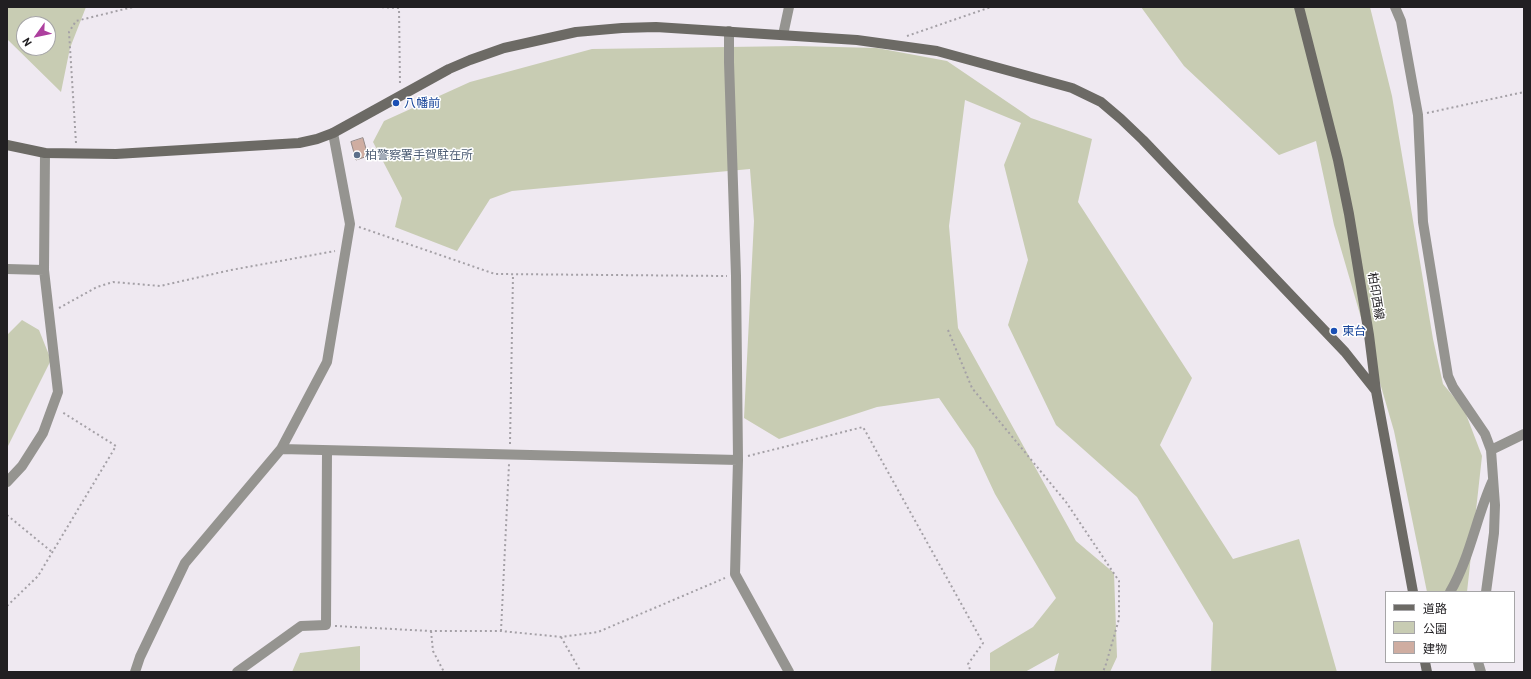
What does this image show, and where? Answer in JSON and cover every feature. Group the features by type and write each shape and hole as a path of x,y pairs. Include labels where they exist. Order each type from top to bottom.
{"street":[{"path":"783,35 789,7"},
{"name":"柏印西線","path":"1299,7 1338,160 1347,206 1369,335 1376,390 1412,591"},
{"path":"1395,7 1401,20 1418,115 1423,222 1448,376 1453,387 1485,434 1492,450 1495,505 1494,533 1486,591"},
{"path":"7,144 45,153 116,154 278,145 311,141 333,133 400,95 449,69 470,60 504,48 576,32 656,26 857,40 937,51 1072,88 1101,102 1143,140 1345,352 1376,390"},
{"path":"729,31 736,276 738,460 735,574 789,672"},
{"path":"135,672 140,657 185,563 281,449 327,362 350,224 333,133"},
{"path":"7,482 22,466 43,433 58,392 44,270 45,153"},
{"path":"7,269 44,270"},
{"path":"1492,450 1524,434"},
{"path":"281,449 738,460"},
{"path":"236,672 251,667 301,626 326,625 327,451"},
{"path":"1451,591 1456,582 1468,551 1482,505 1493,480"}],"path":[{"path":"76,154 69,32 76,21 133,7"},
{"path":"377,7 399,8 400,95"},
{"path":"898,45 905,36 991,7"},
{"path":"1418,115 1524,92"},
{"path":"350,224 495,274 736,276"},
{"path":"50,313 97,287 113,282 160,286 231,270 346,249"},
{"path":"948,330 972,388 1066,502 1119,581 1119,619 1106,664 1102,672"},
{"path":"7,606 38,576 116,446 53,406"},
{"path":"738,460 863,427 983,643 968,664 971,672"},
{"path":"7,514 52,552"},
{"path":"326,625 430,631 501,631 561,637 598,632 735,574"},
{"path":"430,631 433,651 444,672"},
{"path":"561,637 581,672"}],"green space":[{"path":"7,7 86,7 70,48 61,92 24,56 56,56 56,16 16,16 16,48 7,39"},
{"path":"1141,7 1370,7 1392,96 1433,339 1443,384 1464,409 1482,456 1467,591 1427,591 1394,431 1334,225 1316,141 1279,155 1184,66"},
{"path":"796,46 877,48 947,61 1031,118 1092,139 1078,202 1192,378 1160,445 1233,559 1299,539 1337,672 1211,672 1213,623 1137,497 1056,425 1008,325 1028,260 1004,165 1021,123 965,100 949,226 958,328 1076,541 1114,573 1117,657 1110,672 1054,672 1059,653 1025,672 990,672 990,653 1033,627 1056,598 995,494 974,449 939,398 877,407 779,439 744,418 754,221 750,169 512,191 490,199 457,251 395,227 402,198 373,142 384,121 470,82 592,49"},
{"path":"22,320 39,330 51,360 7,448 7,335"},
{"path":"360,646 360,672 292,672 300,653"}],"building":[{"path":"363,138 368,156 356,160 351,142"}],"place":[{"name":"八幡前","path":"396,103"},
{"name":"柏警察署手賀駐在所","path":"357,155"},
{"name":"東台","path":"1334,331"}]}
